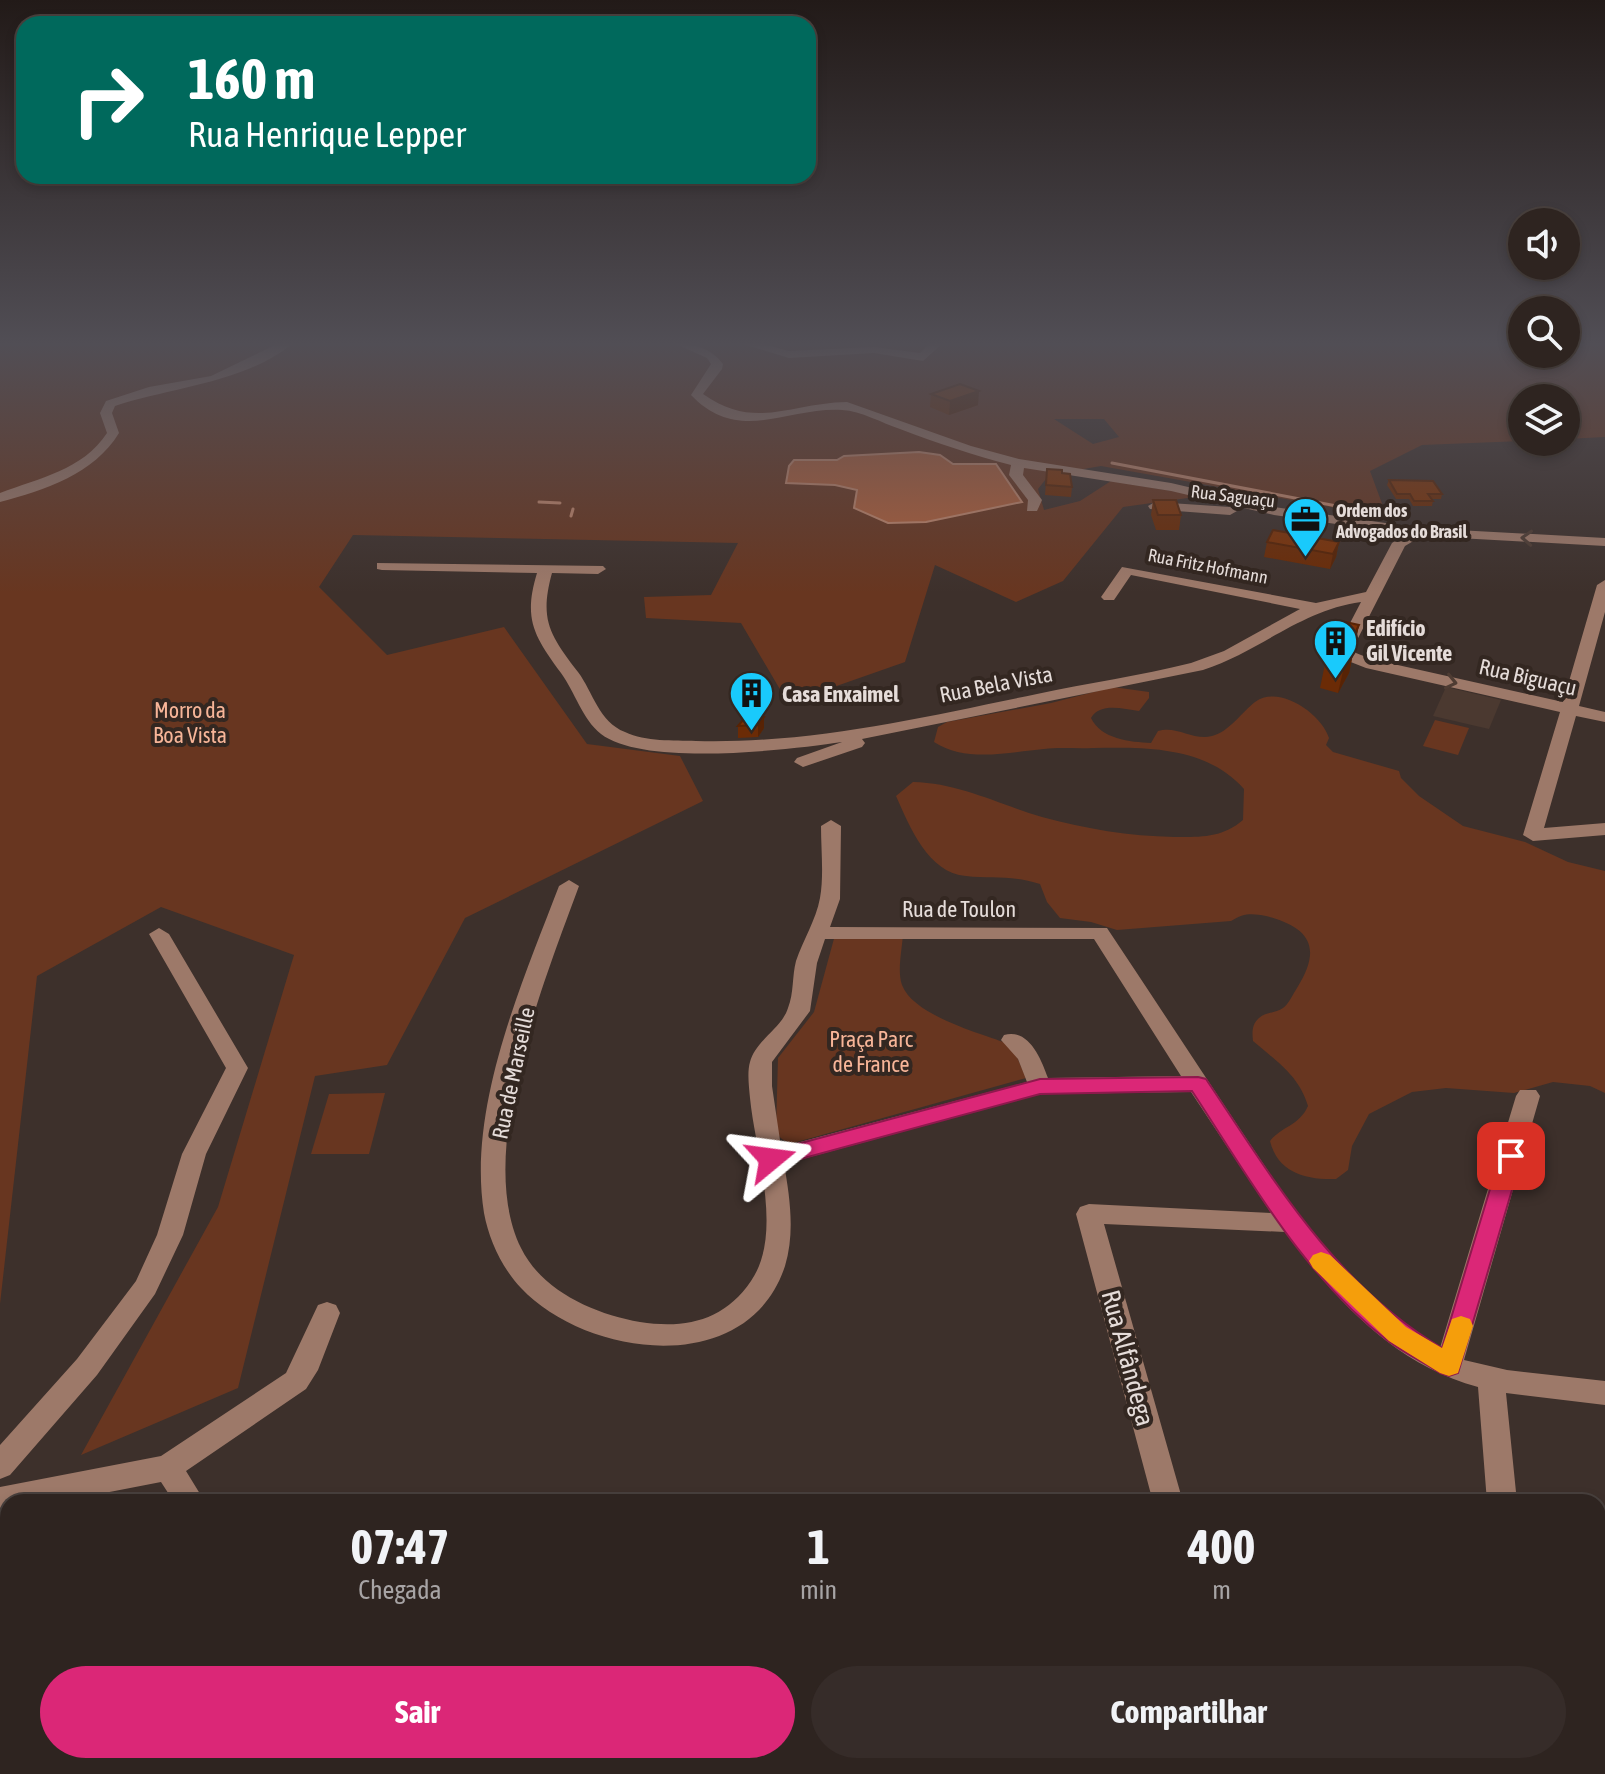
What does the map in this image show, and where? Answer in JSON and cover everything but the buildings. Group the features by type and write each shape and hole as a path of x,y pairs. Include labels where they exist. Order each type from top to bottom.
{"street":[{"path":"0,498 69,472 88,461 110,440 112,427"},
{"path":"905,427 966,449 1018,463 1171,487 1290,517"},
{"path":"1018,463 1016,475 1035,500 1032,508"},
{"name":"Rua Saguaçu","path":"1155,506 1214,509 1364,528 1399,543"},
{"path":"1364,528 1605,542"},
{"path":"1372,596 1399,543 1420,532"},
{"path":"382,566 598,569"},
{"name":"Rua Bela Vista","path":"546,569 535,609 541,634 608,731 657,745 733,748 802,743 905,725 1213,662 1314,607 1334,600 1372,596"},
{"name":"Rua Fritz Hofmann","path":"1109,597 1127,570 1314,607"},
{"path":"1605,585 1533,835 1605,829"},
{"name":"Rua Biguaçu","path":"1372,596 1345,648 1349,656 1366,663 1605,717"},
{"path":"803,762 905,725"},
{"name":"Rua de Marseille","path":"569,886 523,1017 501,1114 496,1207 507,1247 533,1285 556,1302 608,1324 674,1336 714,1328 752,1300 772,1265 778,1226 761,1061 799,1011 806,963 819,933 832,886 831,826"},
{"name":"Rua de Toulon","path":"819,933 1100,933 1198,1084"},
{"path":"0,1466 87,1367 146,1287 170,1235 194,1154 237,1068 159,934"},
{"path":"1012,1040 1028,1056 1040,1086"},
{"path":"771,1159 1040,1086 1198,1084 1290,1223 1363,1304 1397,1334 1449,1365 1491,1378 1605,1393"},
{"path":"1449,1365 1528,1096"},
{"name":"Rua Alfândega","path":"1166,1494 1089,1214 1290,1223"},
{"path":"32,1494 168,1468 296,1381 304,1370 327,1313"},
{"path":"1491,1378 1501,1494"},
{"path":"168,1468 185,1494"}],"shaded area":[{"path":"919,452 940,455 953,464 996,464 1022,502 926,522 888,523 854,508 857,490 835,485 786,483 789,466 794,460 837,460 844,456"},
{"path":"1446,687 1501,700 1489,729 1433,716"}],"green space":[{"name":"Morro da Boa Vista","path":"0,427 1066,427 1093,444 1119,437 1110,427 1508,427 1508,442 1422,445 1370,471 1387,517 1101,466 1049,475 1038,489 1044,510 1080,501 1111,481 1202,496 1123,507 1063,581 1016,602 935,565 905,662 788,703 741,623 646,618 644,597 711,595 738,543 353,535 319,587 387,655 504,627 587,744 680,756 703,801 465,918 387,1065 315,1076 238,1388 81,1455 218,1207 294,955 161,907 37,976 0,1304"},
{"name":"Morro da Boa Vista","path":"1580,427 1605,427 1605,437 1580,438"},
{"path":"1113,687 1149,692 1149,698 1139,711 1106,708 1091,718 1109,735 1151,743 1158,731 1165,730 1212,736 1230,726 1255,702 1265,697 1288,699 1318,720 1329,738 1326,745 1333,752 1399,771 1401,778 1419,796 1463,826 1525,842 1568,862 1605,871 1605,1093 1590,1086 1553,1082 1514,1093 1446,1088 1412,1092 1369,1114 1352,1146 1348,1170 1336,1179 1304,1176 1286,1167 1279,1161 1270,1141 1300,1118 1308,1106 1293,1077 1253,1041 1253,1031 1259,1018 1285,1007 1305,974 1310,951 1302,934 1281,921 1256,914 1231,921 1117,930 1091,922 1060,918 1047,902 1040,884 1012,878 966,876 941,867 922,846 896,796 913,782 930,783 1058,821 1157,836 1211,835 1243,820 1244,789 1212,764 1174,752 1133,748 1056,748 974,754 934,742 938,727 947,722 1051,703"},
{"path":"1435,720 1469,728 1458,755 1423,746"},
{"name":"Praça Parc de France","path":"903,934 900,973 902,985 909,996 948,1022 1006,1043 1014,1050 1026,1078 793,1143 782,1139 776,1130 778,1058 814,1012 835,935"},
{"path":"385,1093 369,1154 311,1154 329,1094"}],"waterway":[{"path":"1112,463 1368,512"},
{"path":"539,502 560,503"},
{"path":"571,516 573,509"}],"slow traffic":[{"path":"1321,1261 1397,1334 1449,1365 1461,1326"}],"place":[{"name":"Ordem dos Advogados do Brasil","path":"1305,559"},
{"name":"Edifício Gil Vicente","path":"1335,680"},
{"name":"Casa Enxaimel","path":"751,733"}],"route":[{"path":"771,1159 1040,1086 1198,1084 1290,1223 1318,1257 1346,1288 1397,1334 1449,1365 1511,1156"}]}
